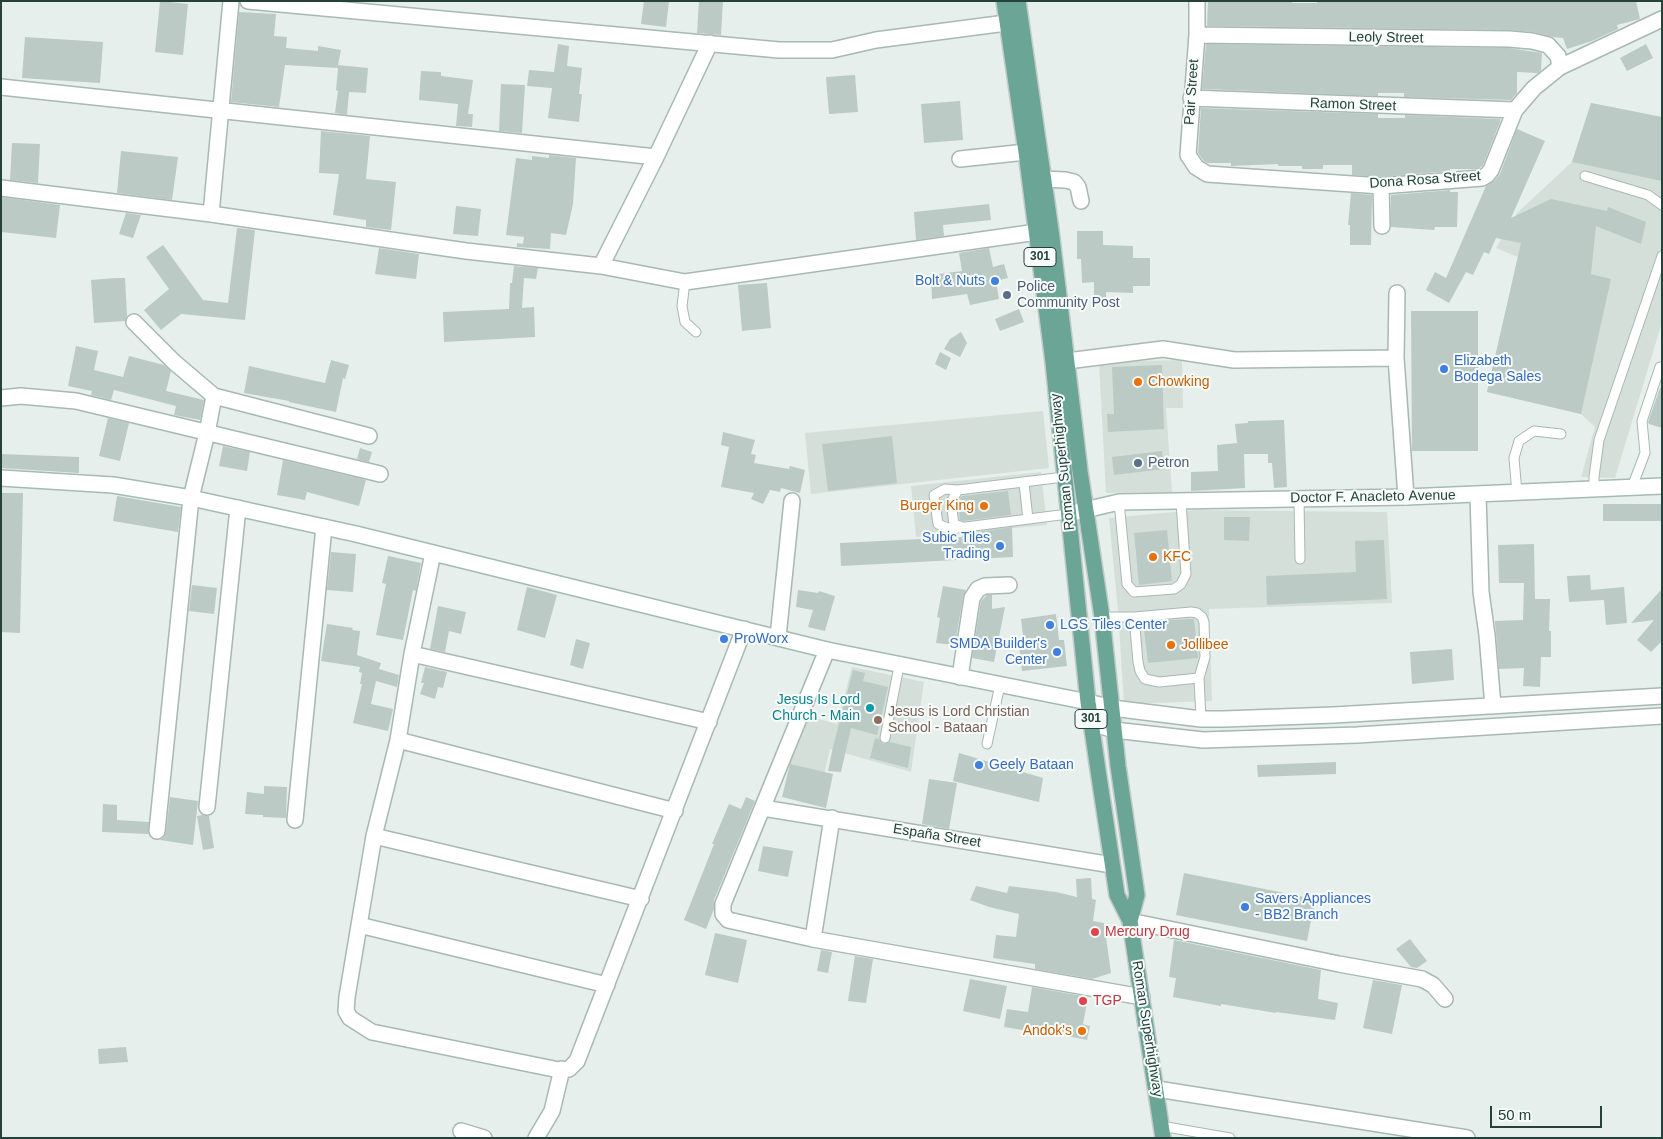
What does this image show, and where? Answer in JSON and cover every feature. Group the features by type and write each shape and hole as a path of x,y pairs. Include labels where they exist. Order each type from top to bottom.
{"main road":[{"name":"Roman Superhighway","path":"1004,1 1037,232 1053,362 1088,702 1117,895 1130,921 1157,1089 1162,1132"},
{"name":"Roman Superhighway","path":"1018,1 1044,179 1086,510 1102,617 1114,730 1136,895 1130,921"}],"street":[{"path":"211,214 231,1"},
{"path":"248,1 779,50 832,50 876,40 1006,23"},
{"name":"Pair Street","path":"1197,1 1197,35 1188,155 1196,167 1206,174"},
{"name":"Dona Rosa Street","path":"1206,174 1381,186 1482,178 1491,170 1515,110 1534,88 1560,67 1662,19"},
{"name":"Leoly Street","path":"1197,35 1509,39 1532,41 1548,45 1558,56 1560,67"},
{"path":"601,266 710,44"},
{"path":"1,87 656,157"},
{"name":"Ramon Street","path":"1192,98 1515,110"},
{"path":"960,159 1026,152"},
{"path":"1044,179 1074,182 1078,187 1081,201"},
{"path":"1381,186 1382,226"},
{"path":"1,188 211,214 466,251 601,266 685,282 1037,232"},
{"path":"1397,293 1396,358 1406,497"},
{"path":"134,322 174,362 214,396 370,436"},
{"path":"1067,361 1162,349 1234,360 1396,358"},
{"path":"1,398 20,396 76,401 380,474"},
{"path":"157,831 191,498 214,396"},
{"path":"1,478 113,485 191,498 433,553 828,650 1112,708 1201,719 1334,715 1662,696"},
{"name":"Doctor F. Anacleto Avenue","path":"1068,514 1119,502 1478,495 1662,486"},
{"path":"1478,495 1481,592 1487,634 1493,706"},
{"path":"778,637 792,501"},
{"path":"207,807 238,508"},
{"path":"295,820 324,527"},
{"path":"433,553 412,654 398,740 374,836 346,997 346,1011 350,1018 372,1032 562,1069 569,1069 577,1061 744,629"},
{"path":"960,677 972,598 978,589 985,586 1009,585"},
{"path":"828,650 722,904 723,914 728,920 813,939 1142,997"},
{"path":"412,654 709,722"},
{"path":"1618,699 1619,718"},
{"path":"1092,723 1114,730 1203,740 1356,735 1662,716"},
{"path":"1201,719 1203,740"},
{"path":"398,740 675,811"},
{"name":"España Street","path":"763,808 1112,865"},
{"path":"813,939 832,818"},
{"path":"374,836 641,899"},
{"path":"1130,921 1422,979 1434,985 1445,999"},
{"path":"359,925 607,985"},
{"path":"536,1138 552,1111 562,1069"},
{"path":"1157,1089 1467,1138"},
{"path":"461,1130 484,1138"}],"lane":[{"path":"1585,176 1648,195 1662,204"},
{"path":"1594,489 1599,440 1662,256"},
{"path":"685,282 682,306 685,322 696,332"},
{"path":"1632,487 1645,453 1642,421 1660,367"},
{"path":"1517,493 1514,458 1519,441 1534,431 1561,434"},
{"path":"1064,477 958,490 945,489 934,495 938,524 950,529 960,526 1068,514"},
{"path":"1024,483 1028,519"},
{"path":"958,490 951,502 954,524 960,526"},
{"path":"1299,499 1300,559"},
{"path":"1119,502 1127,584 1134,592 1174,589 1181,584 1186,574 1181,502"},
{"path":"1102,617 1191,612 1202,616 1204,622 1205,657 1199,678 1201,719"},
{"path":"1134,616 1138,662 1145,679 1159,682 1199,678"},
{"path":"885,738 899,666"},
{"path":"987,744 1000,685"},
{"path":"1162,1132 1230,1138"}],"shaded area":[{"path":"1591,103 1662,117 1662,322 1615,478 1581,477 1595,427 1581,414 1487,392 1518,257 1496,248 1517,213 1572,162"},
{"path":"1182,360 1183,408 1166,408 1172,492 1106,493 1099,362"},
{"path":"1043,411 1049,468 811,494 805,433"},
{"path":"1041,472 1047,525 916,537 911,486"},
{"path":"1196,510 1387,512 1392,603 1209,609 1212,701 1124,704 1109,518"},
{"name":"Jesus is Lord Christian School - Bataan","path":"852,667 924,682 911,772 830,749 824,775 783,764 804,715 837,724"}],"building":[{"path":"160,1 188,4 183,55 155,52"},
{"path":"644,1 669,1 666,27 641,24"},
{"path":"699,1 723,1 721,35 697,33"},
{"path":"1208,1 1292,1 1292,3 1317,3 1339,1 1636,1 1640,19 1617,25 1618,29 1592,41 1567,49 1563,38 1510,30 1207,26"},
{"path":"239,12 276,14 274,36 287,37 286,48 318,51 318,46 341,50 338,65 368,68 366,93 349,92 347,115 335,113 338,91 336,90 338,68 285,65 279,107 231,102"},
{"path":"25,37 103,42 100,83 22,78"},
{"path":"558,44 569,46 567,66 582,68 579,94 582,94 579,122 548,118 552,88 527,86 529,70 554,72"},
{"path":"1206,44 1509,48 1542,53 1541,70 1538,73 1517,72 1517,93 1511,100 1404,97 1404,93 1378,93 1378,96 1202,89"},
{"path":"1646,44 1653,58 1627,71 1620,58"},
{"path":"421,71 441,72 441,76 473,80 468,114 473,114 472,127 456,126 458,104 419,100"},
{"path":"855,75 858,112 829,114 826,77"},
{"path":"501,84 525,85 522,133 499,131"},
{"path":"960,101 963,140 924,143 921,104"},
{"path":"1591,103 1662,117 1662,181 1572,162"},
{"path":"1201,108 1378,114 1378,118 1405,118 1405,115 1500,119 1500,122 1483,165 1479,169 1450,169 1450,171 1381,177 1352,175 1352,165 1323,165 1323,169 1302,169 1302,166 1278,166 1278,164 1231,166 1231,163 1207,163 1198,153"},
{"path":"1517,129 1545,141 1511,218 1551,199 1607,211 1608,207 1646,222 1641,244 1596,226 1591,274 1611,279 1581,414 1487,392 1521,243 1496,238 1489,254 1484,252 1473,275 1466,272 1449,303 1426,290 1435,272 1446,278 1486,186 1500,174"},
{"path":"321,131 370,136 366,179 396,182 391,230 366,227 366,220 333,215 339,174 319,173"},
{"path":"12,143 40,144 38,183 10,180"},
{"path":"121,151 178,157 172,200 117,193"},
{"path":"549,155 576,158 573,204 566,235 551,233 550,249 517,247 517,243 523,244 524,237 506,235 516,158 532,160 532,156 549,158"},
{"path":"1450,190 1450,192 1458,192 1457,227 1435,227 1434,230 1391,227 1391,195"},
{"path":"1351,193 1372,195 1371,245 1350,245 1350,225 1348,225"},
{"path":"1,197 60,205 56,238 1,232"},
{"path":"989,204 991,220 943,225 944,236 916,240 914,212"},
{"path":"456,206 481,209 478,236 453,234"},
{"path":"126,213 141,215 133,238 119,234"},
{"path":"237,228 255,230 245,320 181,314 161,330 144,310 169,289 146,257 163,245 203,300 228,303"},
{"path":"1077,231 1103,231 1103,245 1133,246 1133,258 1150,258 1150,286 1133,286 1133,293 1106,292 1106,304 1094,304 1094,282 1082,283 1081,259 1077,259"},
{"path":"379,248 419,254 416,279 375,274"},
{"path":"989,248 993,267 1004,264 1008,278 996,281 999,299 970,305 967,294 932,299 931,275 962,271 959,253"},
{"path":"514,266 538,268 536,279 524,278 522,308 534,307 535,337 444,342 443,312 509,309 510,283 512,283"},
{"path":"125,278 127,316 125,321 94,323 91,280"},
{"path":"767,283 771,328 742,331 738,285"},
{"path":"1019,309 1024,322 1000,331 995,319"},
{"name":"Elizabeth Bodega Sales","path":"1411,311 1478,311 1478,451 1412,451"},
{"path":"961,332 967,343 960,357 944,349 950,339"},
{"path":"76,346 98,351 94,370 123,377 129,356 164,365 171,371 166,391 204,400 200,420 174,415 176,406 114,390 111,400 91,395 92,391 68,386"},
{"path":"940,352 951,358 946,370 935,364"},
{"path":"331,360 349,365 345,379 343,378 336,412 244,393 249,366 325,383"},
{"path":"1162,365 1164,429 1108,432 1107,414 1114,414 1112,367"},
{"path":"1660,388 1662,388 1662,428 1648,422"},
{"path":"108,418 129,423 120,461 99,456"},
{"path":"1284,420 1287,487 1274,488 1272,463 1268,463 1268,454 1244,454 1245,488 1191,491 1191,472 1218,471 1217,445 1237,443 1235,424 1248,423 1248,421"},
{"path":"723,432 755,440 751,454 756,455 754,463 789,469 790,466 805,470 800,493 781,488 780,492 770,490 763,504 751,499 754,493 721,487 729,447 721,445"},
{"path":"892,436 897,483 828,491 822,444"},
{"path":"223,446 250,452 247,471 219,466"},
{"path":"360,448 372,452 369,462 357,459"},
{"name":"Petron","path":"1162,451 1164,469 1114,475 1112,457"},
{"path":"1,454 79,457 79,473 1,468"},
{"path":"283,460 366,480 359,506 307,492 305,500 277,495"},
{"name":"Burger King","path":"1008,491 1011,515 960,520 958,502 962,496"},
{"path":"1,493 23,493 20,633 1,632"},
{"path":"117,496 181,507 178,532 113,521"},
{"path":"1603,504 1662,504 1662,521 1603,521"},
{"path":"1224,517 1250,517 1249,541 1224,540"},
{"path":"1012,527 1013,557 841,566 840,543 962,537 962,534"},
{"name":"KFC","path":"1167,530 1172,581 1139,585 1134,533"},
{"path":"1384,540 1387,599 1267,605 1266,576 1356,572 1355,541"},
{"path":"1534,544 1535,599 1550,599 1549,631 1551,631 1551,657 1541,657 1540,687 1523,686 1524,668 1499,669 1495,621 1523,620 1524,583 1499,583 1498,545"},
{"path":"331,552 356,554 353,592 327,590"},
{"path":"388,556 421,563 416,591 413,590 403,640 376,635 386,584 382,583"},
{"path":"1590,575 1591,590 1624,587 1627,623 1606,625 1604,600 1569,602 1567,576"},
{"path":"192,585 217,588 214,614 189,611"},
{"path":"943,586 966,590 963,597 955,645 936,643 940,618 937,617"},
{"path":"527,587 557,595 545,638 517,630"},
{"path":"1662,589 1662,641 1651,652 1637,640 1654,620 1631,623"},
{"path":"798,590 818,593 819,591 835,596 825,631 808,627 813,610 796,607"},
{"path":"987,595 992,595 992,609 1005,607 994,662 972,658 981,601"},
{"path":"438,606 466,612 461,634 449,631 445,652 430,649"},
{"path":"1056,614 1059,640 1064,640 1067,666 1022,671 1019,645 1024,644 1021,619"},
{"name":"Jollibee","path":"1194,619 1198,658 1148,663 1143,622"},
{"path":"327,624 360,631 357,655 381,663 379,669 399,675 397,687 376,681 371,704 393,709 388,731 353,723 362,684 360,684 362,673 359,672 360,667 321,661"},
{"path":"576,639 590,643 583,669 570,665"},
{"path":"1452,649 1454,680 1412,684 1410,652"},
{"path":"425,667 447,672 443,688 438,687 435,699 420,694 424,683 421,683"},
{"path":"853,670 865,673 863,681 888,687 877,735 851,728 841,772 828,771 832,751"},
{"path":"875,738 879,739 883,744 890,742 911,747 908,768 870,758"},
{"name":"Geely Bataan","path":"959,753 1043,778 1039,802 953,781"},
{"path":"1336,762 1336,774 1258,777 1257,765"},
{"path":"790,764 833,774 826,808 782,797"},
{"path":"929,779 957,783 949,829 922,824"},
{"path":"264,786 287,787 286,818 245,814 247,792 264,794"},
{"path":"170,797 198,801 193,845 160,840 166,832"},
{"path":"746,797 755,801 714,900 714,909 706,929 684,920 729,804 741,809"},
{"path":"103,804 117,805 117,820 149,822 148,834 102,832"},
{"path":"197,816 209,816 214,848 203,850"},
{"path":"763,846 793,851 788,877 758,871"},
{"name":"Savers Appliances - BB2 Branch","path":"1184,873 1315,899 1307,941 1176,915"},
{"path":"1091,878 1092,899 1096,900 1093,921 1104,923 1111,973 1092,979 1035,969 1035,964 993,958 996,935 1016,937 1019,914 989,907 970,900 976,886 1007,893 1009,886 1056,892 1077,897 1076,879"},
{"path":"715,933 747,940 738,983 705,975"},
{"path":"1410,939 1427,961 1417,968 1411,967 1396,949"},
{"path":"1174,940 1321,970 1318,999 1338,1003 1335,1020 1221,1004 1221,1006 1173,997 1176,978 1169,977"},
{"path":"821,950 832,952 828,973 817,971"},
{"path":"855,956 873,959 866,1003 848,1001"},
{"path":"970,979 1007,986 1000,1019 963,1011"},
{"path":"1373,980 1402,985 1392,1034 1363,1028"},
{"path":"1032,987 1088,997 1083,1024 1090,1026 1087,1040 1053,1033 1053,1035 1004,1027 1007,1009 1028,1012"},
{"path":"126,1047 128,1062 99,1064 98,1049"}],"place":[{"name":"Bolt & Nuts","path":"995,281"},
{"name":"Police Community Post","path":"1007,295"},
{"name":"Elizabeth Bodega Sales","path":"1444,369"},
{"name":"Chowking","path":"1138,382"},
{"name":"Petron","path":"1138,463"},
{"name":"Burger King","path":"984,506"},
{"name":"Subic Tiles Trading","path":"1000,546"},
{"name":"KFC","path":"1153,557"},
{"name":"LGS Tiles Center","path":"1050,625"},
{"name":"ProWorx","path":"724,639"},
{"name":"Jollibee","path":"1171,645"},
{"name":"SMDA Builder's Center","path":"1057,652"},
{"name":"Jesus Is Lord Church - Main","path":"870,708"},
{"name":"Jesus is Lord Christian School - Bataan","path":"878,720"},
{"name":"Geely Bataan","path":"979,765"},
{"name":"Savers Appliances - BB2 Branch","path":"1245,907"},
{"name":"Mercury Drug","path":"1095,932"},
{"name":"TGP","path":"1083,1001"},
{"name":"Andok's","path":"1082,1031"}]}
